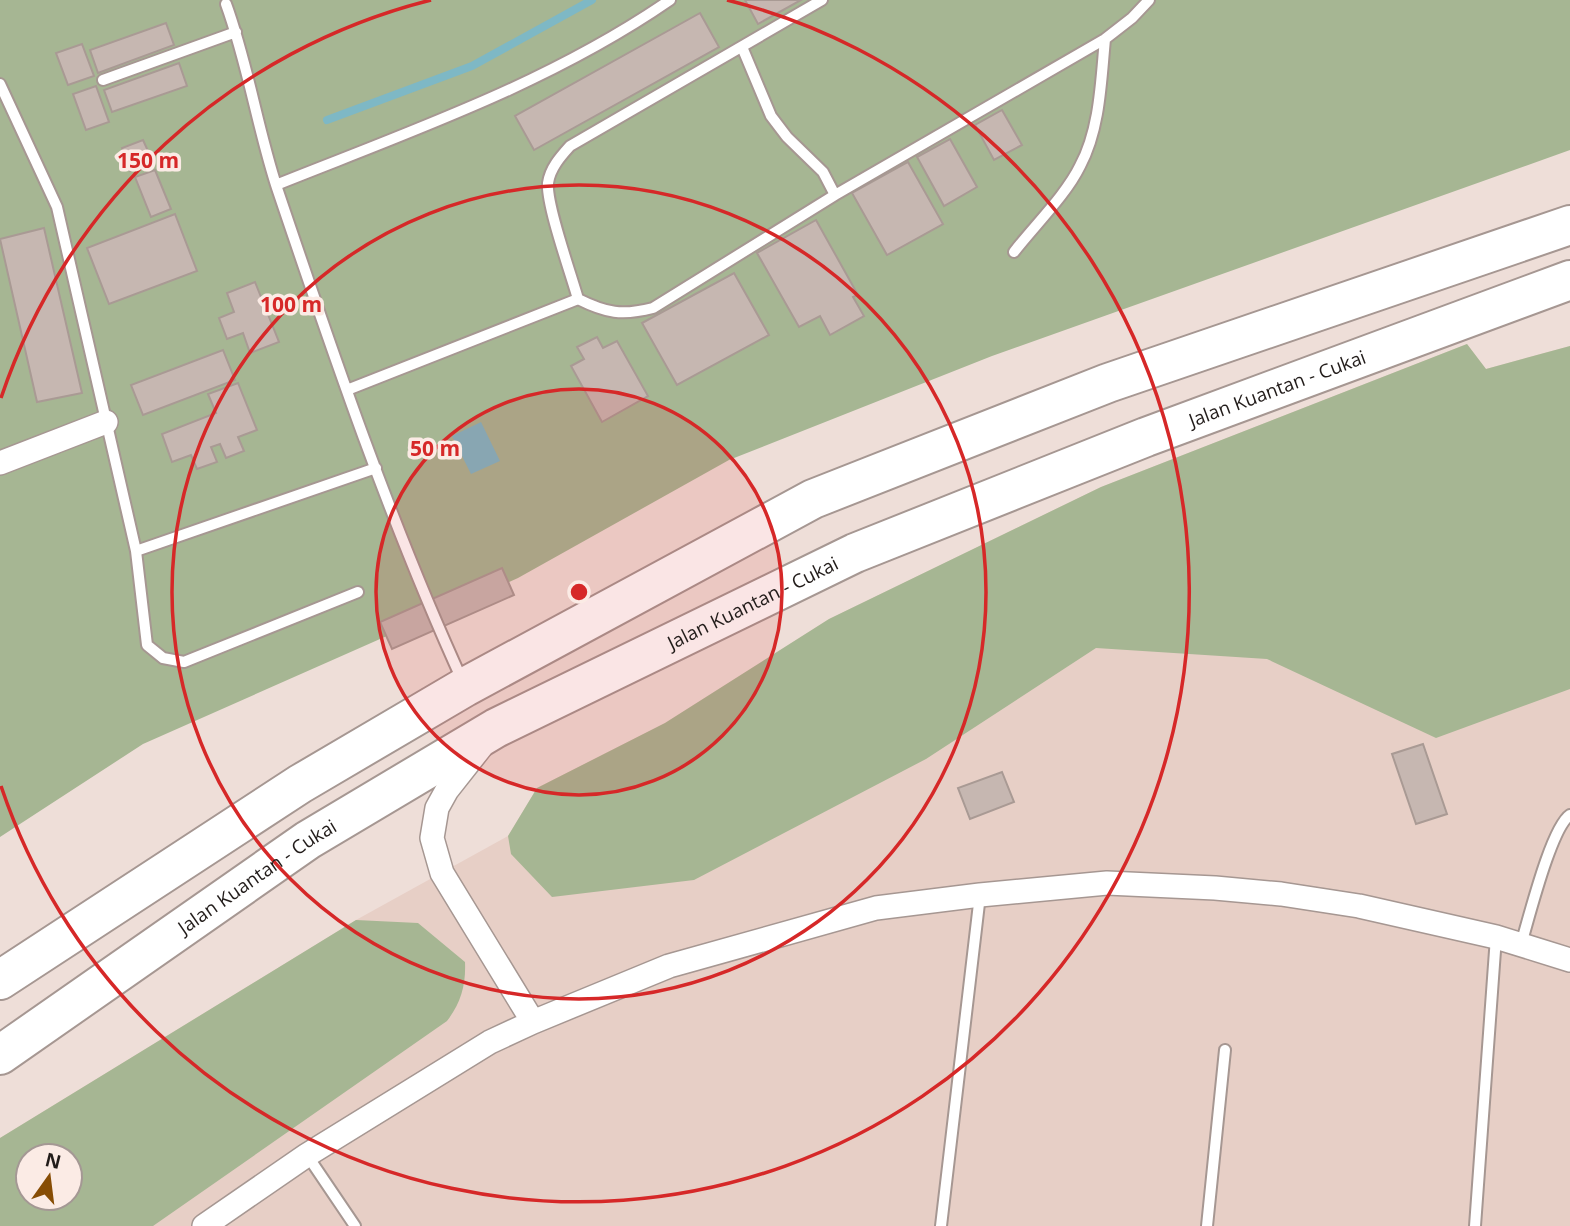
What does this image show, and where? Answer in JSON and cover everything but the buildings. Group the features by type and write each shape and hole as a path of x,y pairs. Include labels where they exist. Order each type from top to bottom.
{"highway":[{"path":"0,980 300,784 465,687 813,499 1108,383 1570,225"},
{"name":"Jalan Kuantan - Cukai","path":"0,1055 307,840 496,728 855,553 1146,437 1570,280"}],"street":[{"path":"0,463 106,422"},
{"path":"496,728 447,790 437,808 432,838 442,873 533,1022"},
{"path":"204,1226 307,1155 490,1042 682,962 876,908 1107,883 1215,888 1281,894 1359,906 1496,937 1570,960"}],"lane":[{"path":"276,185 506,92 617,35 670,0"},
{"path":"822,0 570,146 558,160 548,182 550,202 578,299 598,309 628,314 653,308 835,195 1105,39 1132,18 1149,0"},
{"path":"226,4 236,32 276,185 347,390 432,614 465,687"},
{"path":"103,80 236,32"},
{"path":"1014,252 1080,167 1089,144 1100,93 1105,39"},
{"path":"741,47 771,116 787,137 823,172 835,195"},
{"path":"0,85 57,207 136,551 147,645 163,658 184,662 358,592"},
{"path":"347,390 578,299"},
{"path":"136,551 376,468"},
{"path":"1521,944 1555,836 1570,815"},
{"path":"941,1226 980,895"},
{"path":"1475,1226 1496,937"},
{"path":"1207,1226 1225,1050"},
{"path":"307,1155 355,1226"}],"shaded area":[{"path":"1467,344 1486,369 1570,346 1570,1226 0,1226 0,1138 356,920 508,836 537,788 665,723 829,619 1101,487"}],"green space":[{"path":"0,0 1570,0 1570,150 992,356 729,460 518,578 143,744 0,837"},
{"path":"1467,344 1486,369 1570,346 1570,689 1436,738 1267,659 1096,648 926,759 694,880 552,897 511,854 508,836 537,788 665,723 829,619 1101,487"},
{"path":"356,920 418,923 465,962 462,993 447,1021 153,1226 0,1226 0,1138"}],"water":[{"path":"481,422 500,461 471,474 452,436"}],"waterway":[{"path":"327,120 472,66 592,0"}]}
